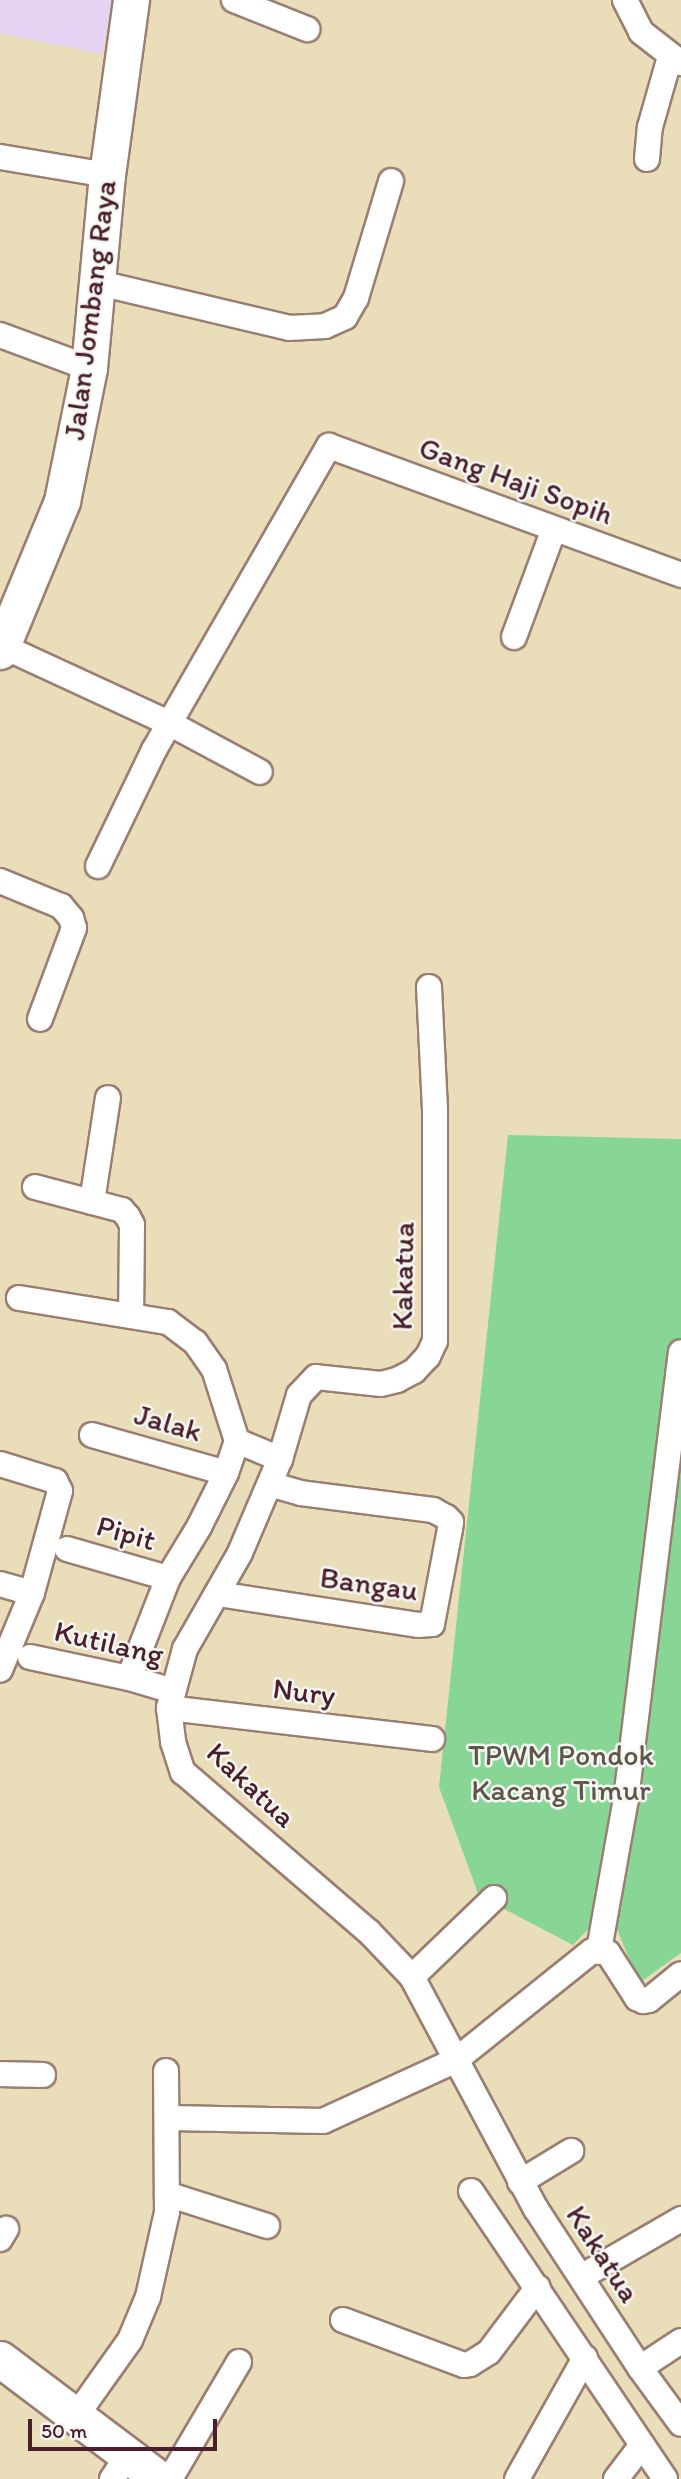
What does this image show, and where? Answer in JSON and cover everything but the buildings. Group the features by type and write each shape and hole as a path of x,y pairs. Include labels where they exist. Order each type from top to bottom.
{"main road":[{"name":"Jalan Jombang Raya","path":"1,648 62,501 89,368 107,175 131,0"},
{"path":"0,2359 76,2416 120,2467 159,2479"}],"street":[{"path":"234,0 307,29"},
{"path":"625,0 641,32 676,60 650,127 647,159"},
{"path":"0,157 107,175"},
{"path":"95,282 289,328 325,326 345,317 356,298 391,181"},
{"path":"0,335 89,368"},
{"name":"Gang Haji Sopih","path":"169,723 329,446 681,575"},
{"path":"514,637 554,529"},
{"path":"1,648 169,723 260,772"},
{"path":"98,866 169,723"},
{"path":"0,881 61,906 71,918 74,928 40,1019"},
{"name":"Kakatua","path":"429,987 435,1109 435,1341 428,1356 414,1371 397,1380 381,1384 325,1376 309,1381 258,1450 270,1483 218,1594 156,1690 183,1772 369,1932 412,1977 520,2182 640,2368 681,2424"},
{"path":"92,1202 108,1098"},
{"path":"35,1187 122,1210 132,1225 131,1314"},
{"path":"19,1298 168,1322 195,1342 214,1369 258,1450 226,1472 168,1578 156,1690"},
{"path":"599,1950 626,1799 681,1352"},
{"name":"Jalak","path":"92,1435 226,1472"},
{"path":"0,1464 55,1482 60,1491 32,1593 0,1670"},
{"name":"Bangau","path":"218,1594 418,1625 432,1624 451,1522 446,1517 433,1510 301,1493 270,1483"},
{"name":"Pipit","path":"67,1549 168,1578"},
{"path":"0,1584 32,1593"},
{"name":"Kutilang","path":"30,1657 156,1690"},
{"name":"Nury","path":"156,1690 432,1739"},
{"path":"412,1977 494,1898"},
{"path":"169,2118 323,2121 456,2060 592,1951 608,1953 638,1998 643,2001 649,2000 681,1974"},
{"path":"76,2416 130,2340 148,2297 167,2212 169,2118 166,2071"},
{"path":"0,2074 43,2074"},
{"path":"520,2182 571,2151"},
{"path":"471,2191 665,2479"},
{"path":"167,2194 267,2226"},
{"path":"581,2277 681,2218"},
{"path":"343,2320 464,2365 470,2364 489,2352 538,2287"},
{"path":"640,2368 681,2341"},
{"path":"517,2479 585,2358"},
{"path":"170,2479 239,2362"},
{"path":"616,2479 642,2445"}],"shaded area":[{"path":"0,0 113,0 102,54 0,33"}],"green space":[{"name":"TPWM Pondok Kacang Timur","path":"508,1135 681,1139 681,1953 639,1983 617,1929 596,1921 573,1945 479,1896 439,1787"}]}
